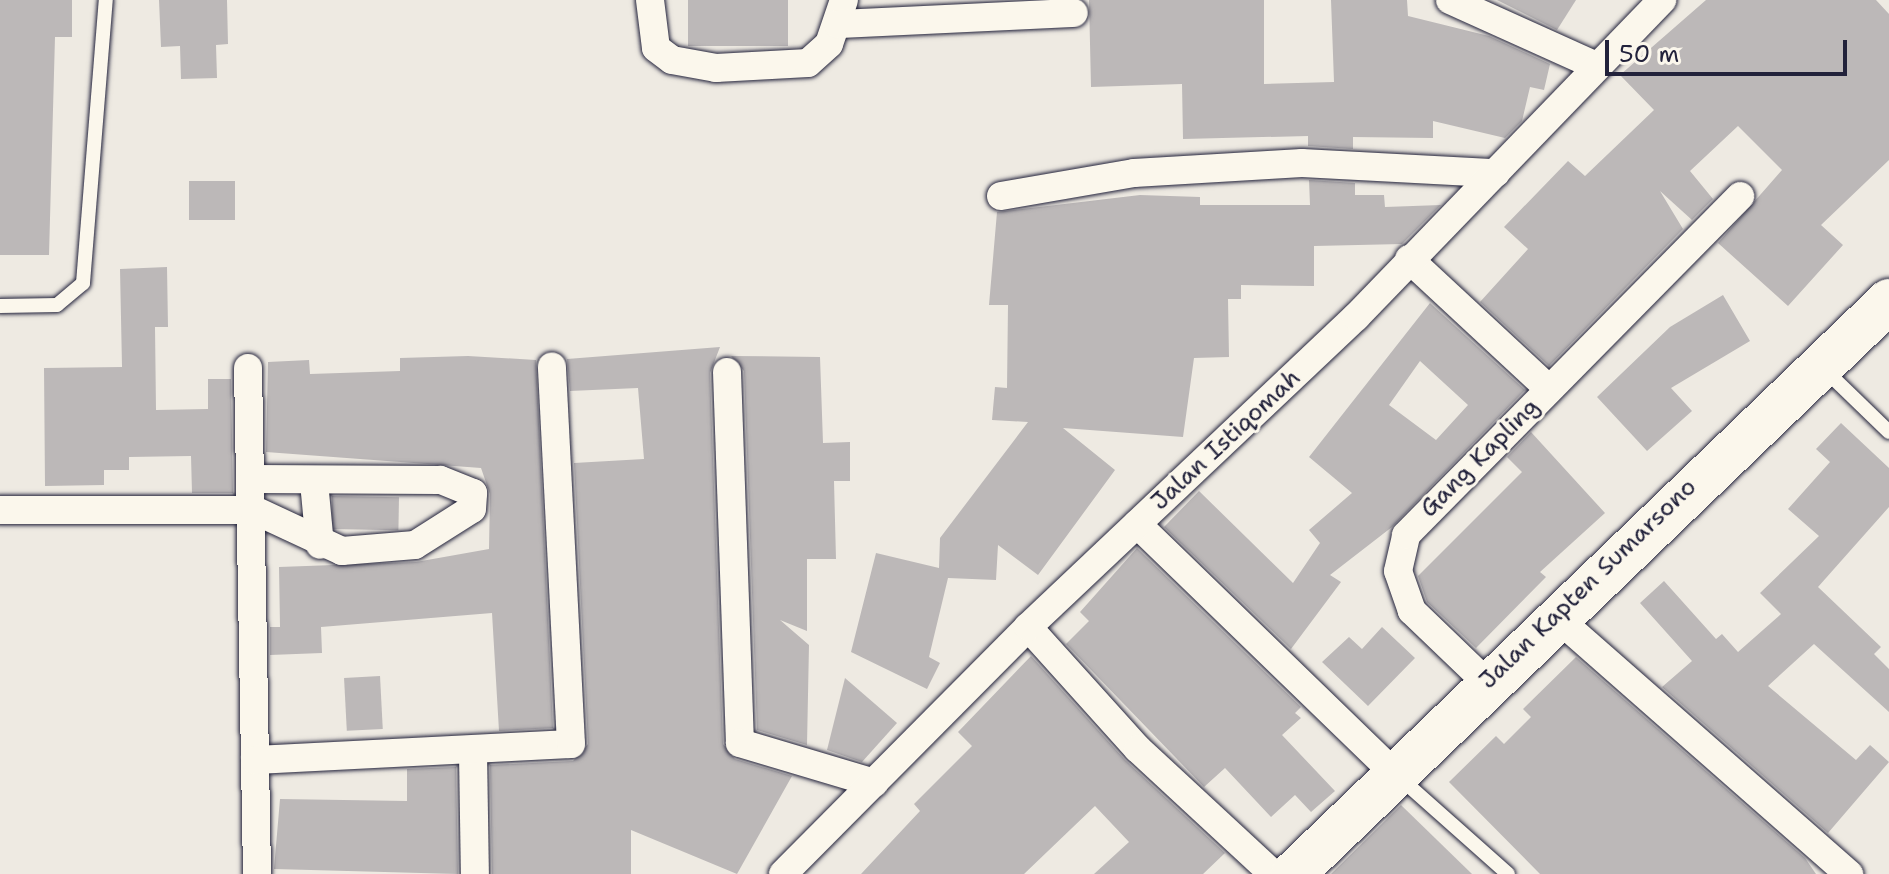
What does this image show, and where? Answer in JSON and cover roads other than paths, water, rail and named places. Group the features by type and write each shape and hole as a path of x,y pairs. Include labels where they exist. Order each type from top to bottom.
{"highway":[{"name":"Jalan Kapten Sumarsono","path":"1293,874 1554,615 1889,301"}],"street":[{"path":"650,0 649,38 656,48 672,60 716,68 808,63 841,12 1074,13"},
{"path":"1450,0 1596,66"},
{"name":"Jalan Istiqomah","path":"783,874 1028,627 1496,173 1662,0"},
{"path":"1001,196 1134,173 1302,163 1496,173"},
{"name":"Gang Kapling","path":"1486,682 1412,611 1398,571 1400,551 1422,512 1740,196"},
{"path":"1409,259 1549,389"},
{"path":"255,760 562,750 575,735 552,366"},
{"path":"248,368 254,479 257,874"},
{"path":"727,372 740,743 874,783"},
{"path":"0,510 254,510 320,545 342,551 415,545 470,515 473,493 440,480 314,482 254,479"},
{"path":"314,482 320,545"},
{"path":"1137,524 1393,772"},
{"path":"1554,615 1849,874"},
{"path":"1028,627 1138,749 1273,874"},
{"path":"473,753 475,874"}],"lane":[{"path":"0,306 57,305 83,283 106,0"},
{"path":"1819,365 1889,432"},
{"path":"1393,772 1508,874"}]}
